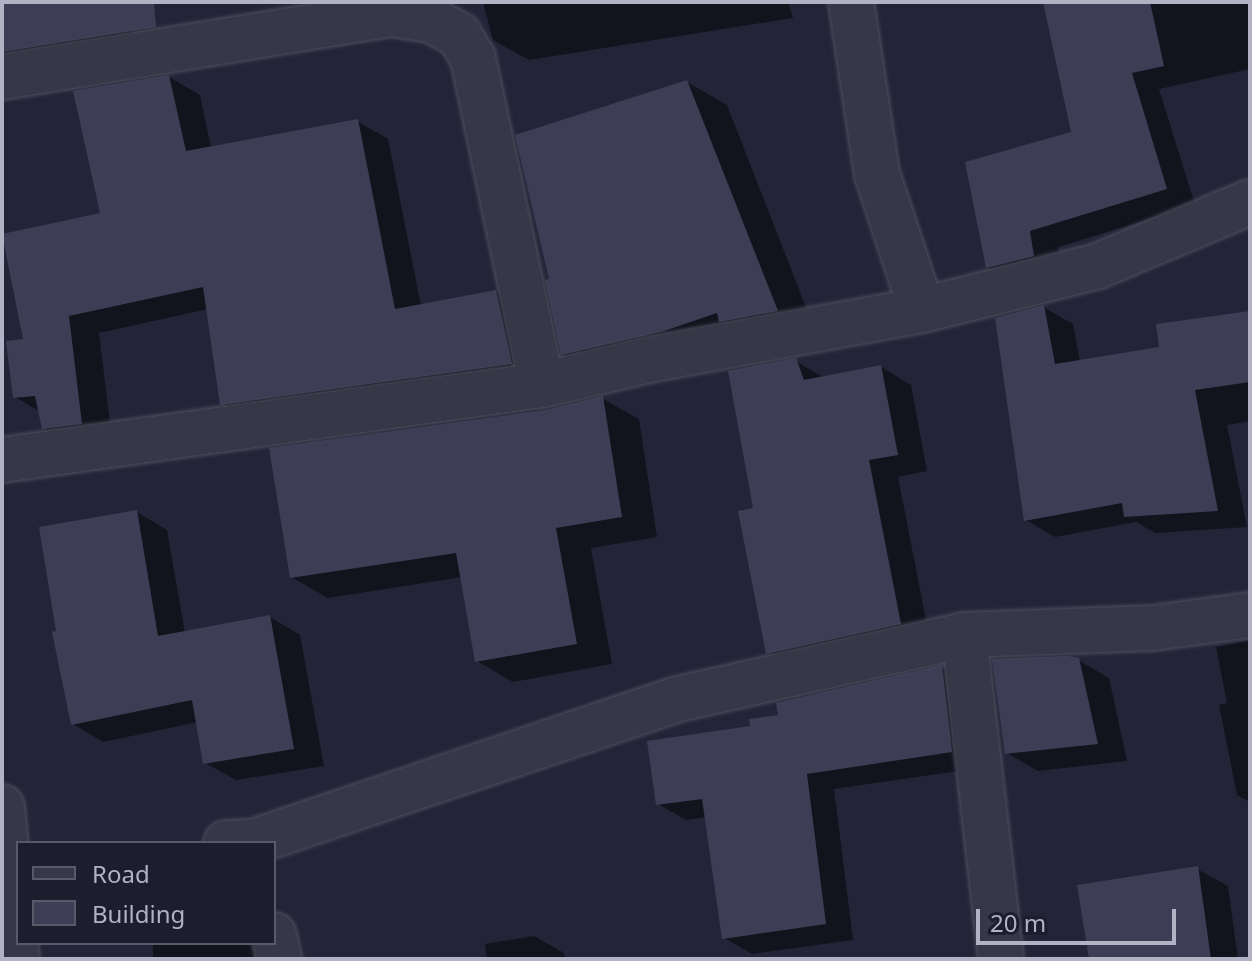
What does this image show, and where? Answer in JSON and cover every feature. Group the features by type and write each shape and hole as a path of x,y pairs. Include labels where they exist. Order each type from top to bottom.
{"street":[{"path":"851,2 877,174 922,310"},
{"path":"2,77 392,14 431,20 459,35 473,58 542,385"},
{"path":"2,460 542,385 653,359 922,310 1098,266 1250,202"},
{"path":"259,841 674,700 964,635 1153,628 1250,615"},
{"path":"964,635 1001,959"},
{"path":"2,807 10,850 16,943"}],"building":[{"path":"2,2 154,2 156,27 2,52"},
{"path":"1043,2 1150,2 1164,66 1132,73 1167,189 1030,231 1034,256 986,268 965,162 1071,132"},
{"path":"169,75 186,151 358,119 395,309 496,290 512,364 220,405 203,287 69,316 82,424 42,429 35,396 13,398 6,341 23,339 2,234 100,213 73,91"},
{"path":"687,80 778,311 719,322 717,313 661,332 561,355 545,280 549,279 515,135"},
{"path":"1044,305 1055,364 1159,347 1156,324 1250,311 1250,382 1195,390 1218,511 1124,517 1122,503 1024,521 995,318"},
{"path":"796,358 804,380 881,365 898,455 869,460 901,624 766,654 738,511 753,508 728,371"},
{"path":"603,396 622,517 556,528 577,644 475,662 456,553 290,578 269,448 546,410"},
{"path":"137,510 158,636 270,615 294,749 203,764 192,700 71,725 52,632 56,631 39,527"},
{"path":"1079,658 1098,744 1005,754 992,659"},
{"path":"942,665 952,752 807,774 826,924 722,939 702,799 656,805 647,741 750,726 749,719 778,715 776,703"},
{"path":"1198,866 1211,959 1089,959 1077,885"}]}
